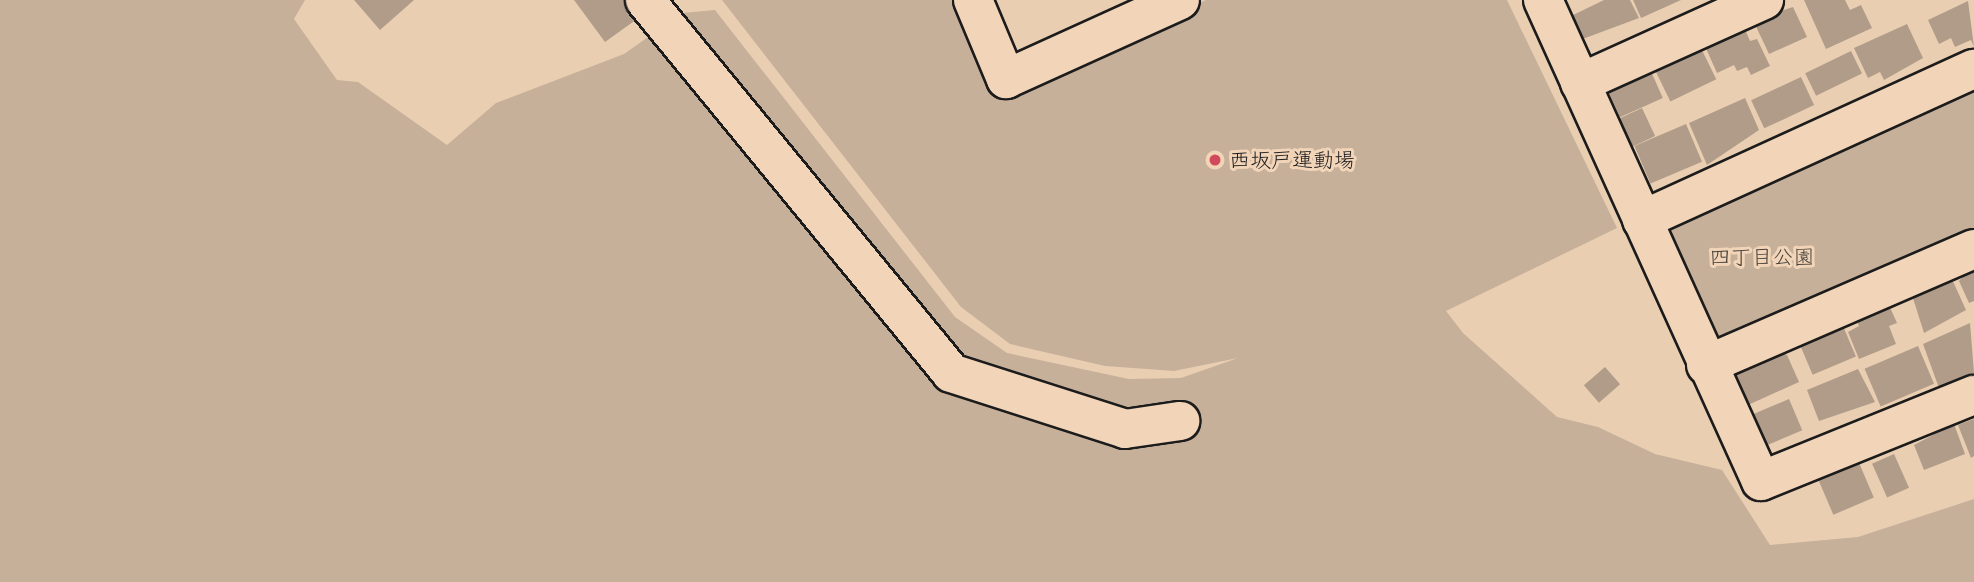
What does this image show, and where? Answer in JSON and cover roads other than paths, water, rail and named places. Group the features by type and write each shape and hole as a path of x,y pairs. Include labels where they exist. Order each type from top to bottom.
{"street":[{"path":"645,0 951,373 1125,429 1180,421"},
{"path":"973,0 1006,79 1180,0"},
{"path":"1543,0 1706,365 1761,481 1974,395"},
{"path":"1580,83 1764,0"},
{"path":"1642,220 1974,69"},
{"path":"1706,365 1974,249"}],"place":[{"name":"西坂戸運動場","path":"1215,160"}],"park label":[{"name":"四丁目公園","path":"1762,257"}]}
